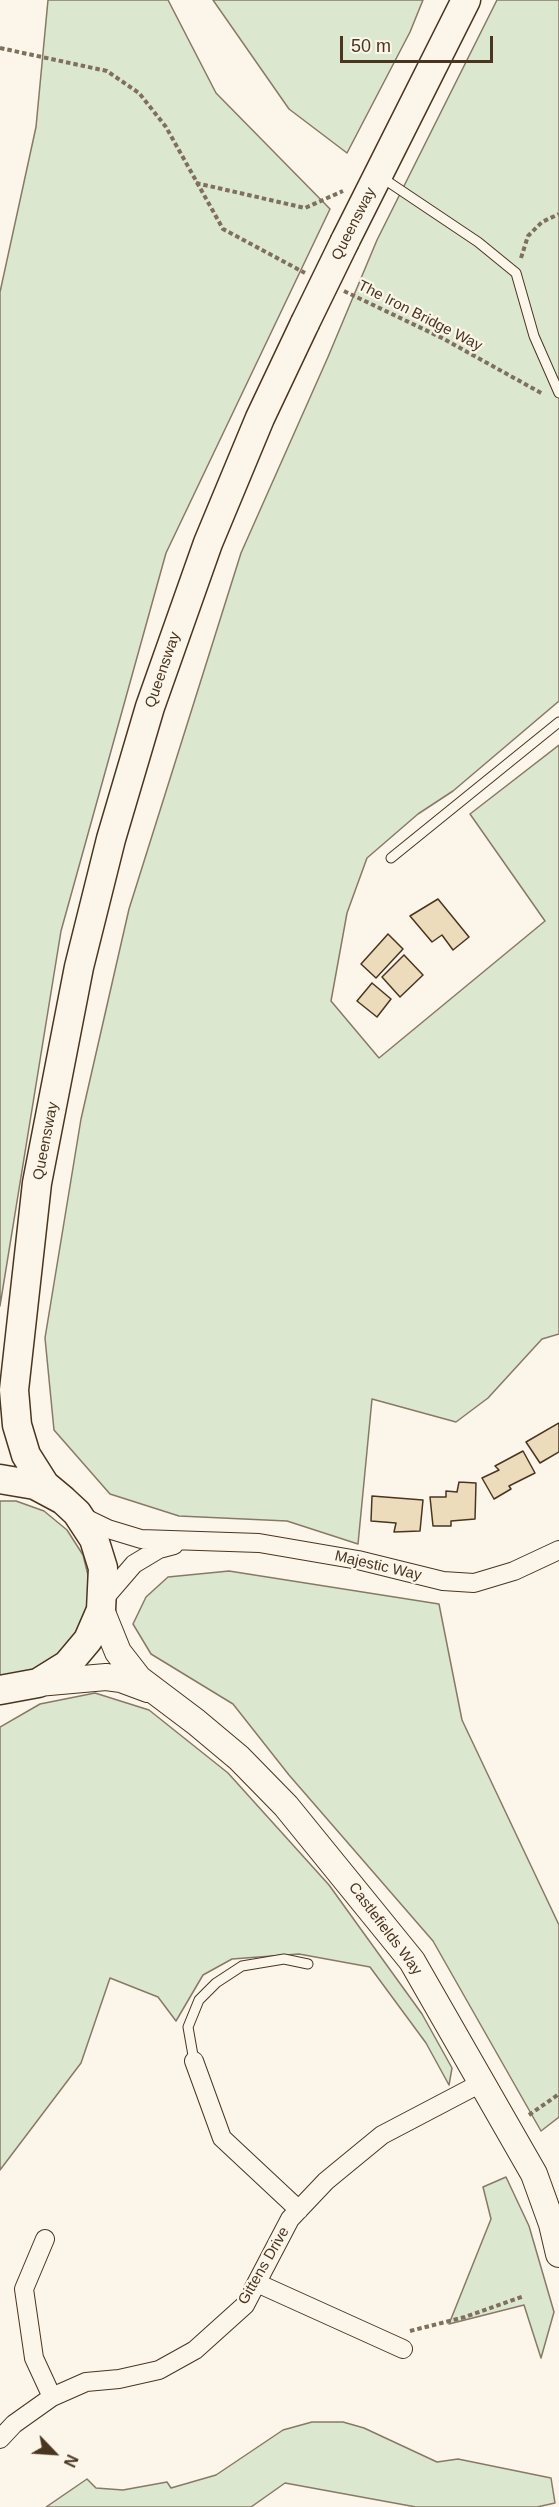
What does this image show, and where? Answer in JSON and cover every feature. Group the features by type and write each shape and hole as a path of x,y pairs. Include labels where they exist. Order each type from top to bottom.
{"main road":[{"name":"Queensway","path":"102,1605 103,1568 94,1539 70,1507 45,1485 26,1455 17,1425 14,1390 38,1183 79,968 111,839 150,707 208,543 260,418 305,322 466,0"},
{"name":"Queensway","path":"0,1424 14,1390"},
{"path":"0,1479 35,1485 70,1507"},
{"path":"0,1702 22,1687 67,1665 88,1640 102,1605"},
{"name":"Castlefields Way","path":"102,1605 118,1652 151,1690 196,1722 239,1758 294,1815 412,1961 534,2174 552,2224 559,2254"},
{"name":"Castlefields Way","path":"22,1687 106,1677 121,1679 151,1690"}],"street":[{"name":"Majestic Way","path":"70,1507 92,1522 126,1535 155,1541 259,1543 358,1560 443,1581 474,1583 514,1571 549,1557 559,1550"},
{"name":"Majestic Way","path":"102,1605 126,1572 146,1556 172,1545 190,1542"},
{"path":"194,2061 222,2138 298,2211"},
{"name":"Gittens Drive","path":"0,2439 14,2424 52,2397 86,2382 119,2379 159,2370 195,2350 244,2305 290,2219 326,2181 382,2135 483,2082"},
{"path":"45,2239 24,2289 34,2358 52,2397"},
{"path":"256,2283 397,2346"}],"lane":[{"path":"380,176 478,242 516,273 534,336 555,396"},
{"path":"391,858 559,722"},
{"path":"194,2061 188,2027 199,2000 216,1983 242,1966 284,1959 308,1964"}],"path":[{"path":"0,48 107,71 139,93 159,118 223,229 315,277"},
{"path":"196,183 305,208 380,176"},
{"path":"516,273 528,236 542,222 559,214"},
{"name":"The Iron Bridge Way","path":"335,286 555,396"},
{"path":"529,2115 559,2094"},
{"path":"397,2346 407,2332 465,2317 524,2296"}],"green space":[{"path":"48,0 168,0 216,93 330,209 166,553 61,931 0,1306 0,292 36,127"},
{"path":"213,0 423,0 410,32 347,153 289,109"},
{"path":"497,0 559,0 559,701 453,791 418,814 367,858 347,913 331,1001 379,1058 545,921 470,814 559,745 559,1334 542,1339 488,1398 456,1422 372,1399 358,1544 287,1521 179,1516 110,1494 54,1430 45,1338 81,1119 129,909 241,553 377,240"},
{"path":"0,1501 16,1501 44,1511 67,1530 83,1555 90,1583 87,1613 75,1641 55,1663 0,1681"},
{"path":"229,1571 439,1604 462,1720 559,1925 559,2117 541,2131 433,1941 289,1775 233,1704 151,1654 133,1624 146,1597 168,1577"},
{"path":"95,1693 149,1710 228,1773 329,1885 422,2014 452,2068 449,2085 426,2043 370,1967 299,1954 232,1959 203,1975 176,2021 158,1997 110,1978 81,2063 0,2170 0,1727 40,1704"},
{"path":"506,2177 529,2226 554,2312 541,2358 524,2305 449,2324 491,2219 483,2187"},
{"path":"312,2422 343,2422 364,2428 437,2462 458,2459 551,2478 555,2503 537,2507 416,2507 285,2483 251,2507 46,2507 87,2479 96,2488 123,2490 167,2482 171,2488 216,2475 283,2430"}],"building":[{"path":"438,899 469,937 453,950 442,935 432,942 410,916"},
{"path":"388,934 403,949 376,978 361,964"},
{"path":"404,955 423,975 400,997 382,977"},
{"path":"372,983 391,999 377,1017 357,1001"},
{"path":"559,1423 559,1452 540,1463 526,1442"},
{"path":"523,1451 535,1473 509,1486 511,1489 494,1499 482,1478 499,1470 495,1466"},
{"path":"459,1482 476,1483 475,1519 451,1521 451,1526 433,1526 430,1497 446,1497 446,1491 457,1492"},
{"path":"372,1496 423,1500 420,1531 394,1532 396,1523 371,1521"}]}
